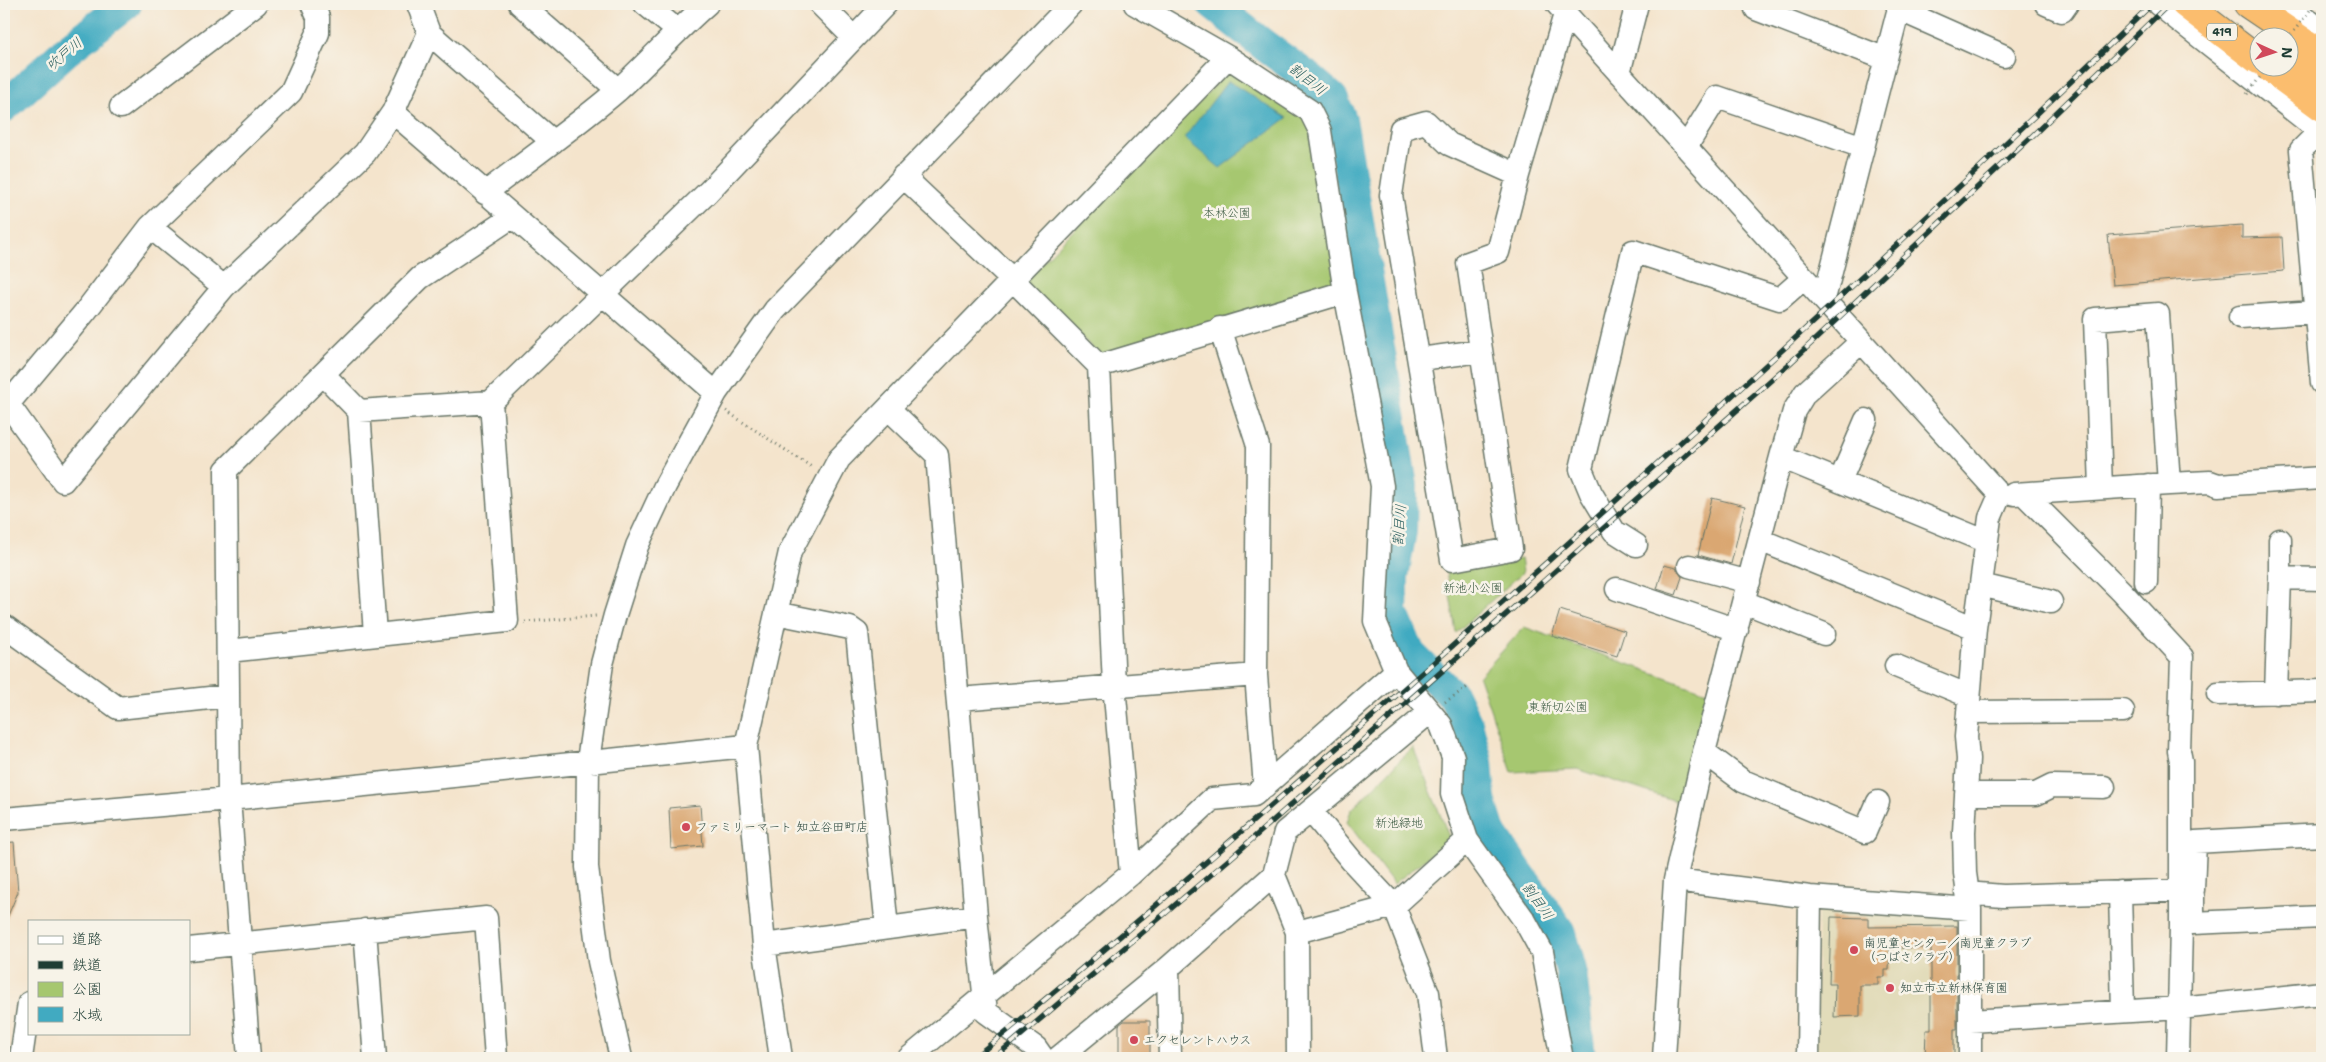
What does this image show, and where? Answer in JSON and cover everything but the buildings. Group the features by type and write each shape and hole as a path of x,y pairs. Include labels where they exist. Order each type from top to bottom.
{"highway":[{"name":"419","path":"2184,4 2248,52"},
{"name":"419","path":"2230,4 2260,28"},
{"path":"2248,4 2322,54"},
{"path":"2298,69 2320,110"},
{"path":"2280,78 2320,110"}],"street":[{"path":"121,107 256,4"},
{"path":"312,4 318,17 318,34 291,92 150,227 86,312 6,401 63,481 224,287 365,153 393,112 429,33"},
{"path":"418,4 429,33 553,142"},
{"path":"520,4 618,90"},
{"path":"645,4 677,30"},
{"path":"484,193 553,142 618,90 677,30 707,4"},
{"path":"820,4 853,37"},
{"path":"359,411 491,402 600,294 708,192 886,4"},
{"path":"621,1058 599,961 588,867 588,761 602,664 636,546 665,486 713,397 775,310 1071,4"},
{"path":"1135,4 1228,56 1310,111 1320,131 1345,292 1382,486 1375,621 1396,671 1441,725 1453,757 1452,794 1467,840 1524,921 1542,952 1561,1054 1560,1058"},
{"path":"1619,73 1637,4"},
{"path":"2046,4 2062,11 2067,4"},
{"path":"2158,4 2320,110 2301,150 2322,383"},
{"path":"2287,4 2322,31"},
{"path":"1824,299 1899,6 2004,56"},
{"path":"1561,9 2000,495"},
{"path":"1518,174 1449,144 1426,122 1402,129 1391,195 1420,359 1452,560 1511,549 1468,263 1498,252 1561,9"},
{"path":"1756,9 1886,59"},
{"path":"781,1058 764,945 746,746 790,552 839,459 890,409 1228,56"},
{"path":"1686,147 1717,97 1863,147"},
{"path":"393,112 600,294 713,397"},
{"path":"903,176 1099,366 1114,685 1131,874"},
{"path":"249,1058 229,799 226,470 420,278 512,217"},
{"path":"150,227 224,287"},
{"path":"1636,545 1614,531 1591,493 1581,469 1633,252 1780,299 1804,278"},
{"path":"1099,366 1220,328 1345,292"},
{"path":"2240,317 2315,312"},
{"path":"2101,488 2094,319 2158,314 2158,484 2146,582"},
{"path":"1220,328 1258,446 1256,675 1265,787"},
{"path":"1664,1058 1675,880 1704,752 1781,456 1794,411 1805,393 1861,342"},
{"path":"1420,359 1480,351"},
{"path":"324,375 359,411 375,634"},
{"path":"228,651 507,620 491,402"},
{"path":"890,409 937,455 976,916 986,1012 1036,1048 1043,1058"},
{"path":"1840,481 1866,420"},
{"path":"1781,456 1987,542"},
{"path":"2000,495 2158,484 2210,482 2218,485 2322,478"},
{"path":"2024,494 2121,591 2182,657 2179,750 2186,890 2178,1058"},
{"path":"1970,1058 1968,901 1964,832 1968,759 1966,737 1975,628 1990,518 2000,495"},
{"path":"1760,540 1975,628"},
{"path":"2276,692 2280,540"},
{"path":"1689,566 1746,592 1824,634"},
{"path":"2280,578 2322,579"},
{"path":"1981,585 2051,602"},
{"path":"1617,589 1737,630"},
{"path":"776,613 850,628 857,633 886,928"},
{"path":"4,626 118,708 228,696"},
{"path":"1896,666 1969,704 2122,711"},
{"path":"909,1058 1131,874 1212,798 1254,795 1396,671"},
{"path":"959,698 1256,675"},
{"path":"2218,694 2322,691"},
{"path":"1058,1058 1168,968 1274,875 1285,832 1430,712"},
{"path":"4,818 229,799 746,746"},
{"path":"1704,752 1743,781 1865,832 1878,802"},
{"path":"1966,794 2036,794 2052,786 2104,787"},
{"path":"1311,811 1352,861 1394,906 1428,993 1436,1058"},
{"path":"2322,835 2195,842 2186,890 2193,923 2322,917"},
{"path":"1297,932 1394,906 1467,840"},
{"path":"1274,875 1297,932 1298,1058"},
{"path":"1675,880 1810,897 1968,901 2003,896 2186,890"},
{"path":"2120,892 2123,1011"},
{"path":"1808,1058 1810,897"},
{"path":"764,945 976,916"},
{"path":"190,949 486,918 496,1058"},
{"path":"365,930 375,1058"},
{"path":"1168,968 1170,1058"},
{"path":"1970,1021 2180,1008 2322,993"},
{"path":"21,1058 28,1010"}],"path":[{"path":"2296,28 2310,10"},
{"path":"2247,94 2260,78"},
{"path":"713,397 829,479"},
{"path":"507,620 515,623 615,615"},
{"path":"1430,712 1469,686"}],"shaded area":[{"name":"知立市立新林保育園","path":"1818,907 1962,918 1963,1058 1816,1058"}],"green space":[{"name":"本林公園","path":"1233,70 1302,116 1311,127 1337,276 1331,287 1108,354 1099,354 1028,286 1028,277 1227,73"},
{"name":"新池小公園","path":"1521,558 1523,572 1456,633 1446,570"},
{"name":"東新切公園","path":"1524,627 1707,692 1679,802 1577,769 1512,772 1479,677"},
{"name":"新池緑地","path":"1413,747 1450,839 1394,884 1347,822 1351,810"}],"water":[{"path":"1228,81 1287,118 1220,168 1184,138"}],"waterway":[{"name":"吹戸川","path":"4,107 66,51 126,4"},
{"name":"割目川","path":"1212,4 1309,78 1332,98 1341,119 1402,486 1401,531 1393,576 1392,612 1410,654 1454,697 1468,727 1477,762 1480,800 1490,832 1561,934 1571,970 1580,1058"}],"railway":[{"path":"974,1058 1205,863 1614,502 1975,172 2152,4"},
{"path":"994,1058 1233,856 1788,365 2029,139 2169,4"}],"place":[{"name":"ファミリーマート 知立谷田町店","path":"686,827"},
{"name":"南児童センター／南児童クラブ （つばさクラブ）","path":"1854,950"},
{"name":"知立市立新林保育園","path":"1890,988"},
{"name":"エクセレントハウス","path":"1134,1040"}]}
